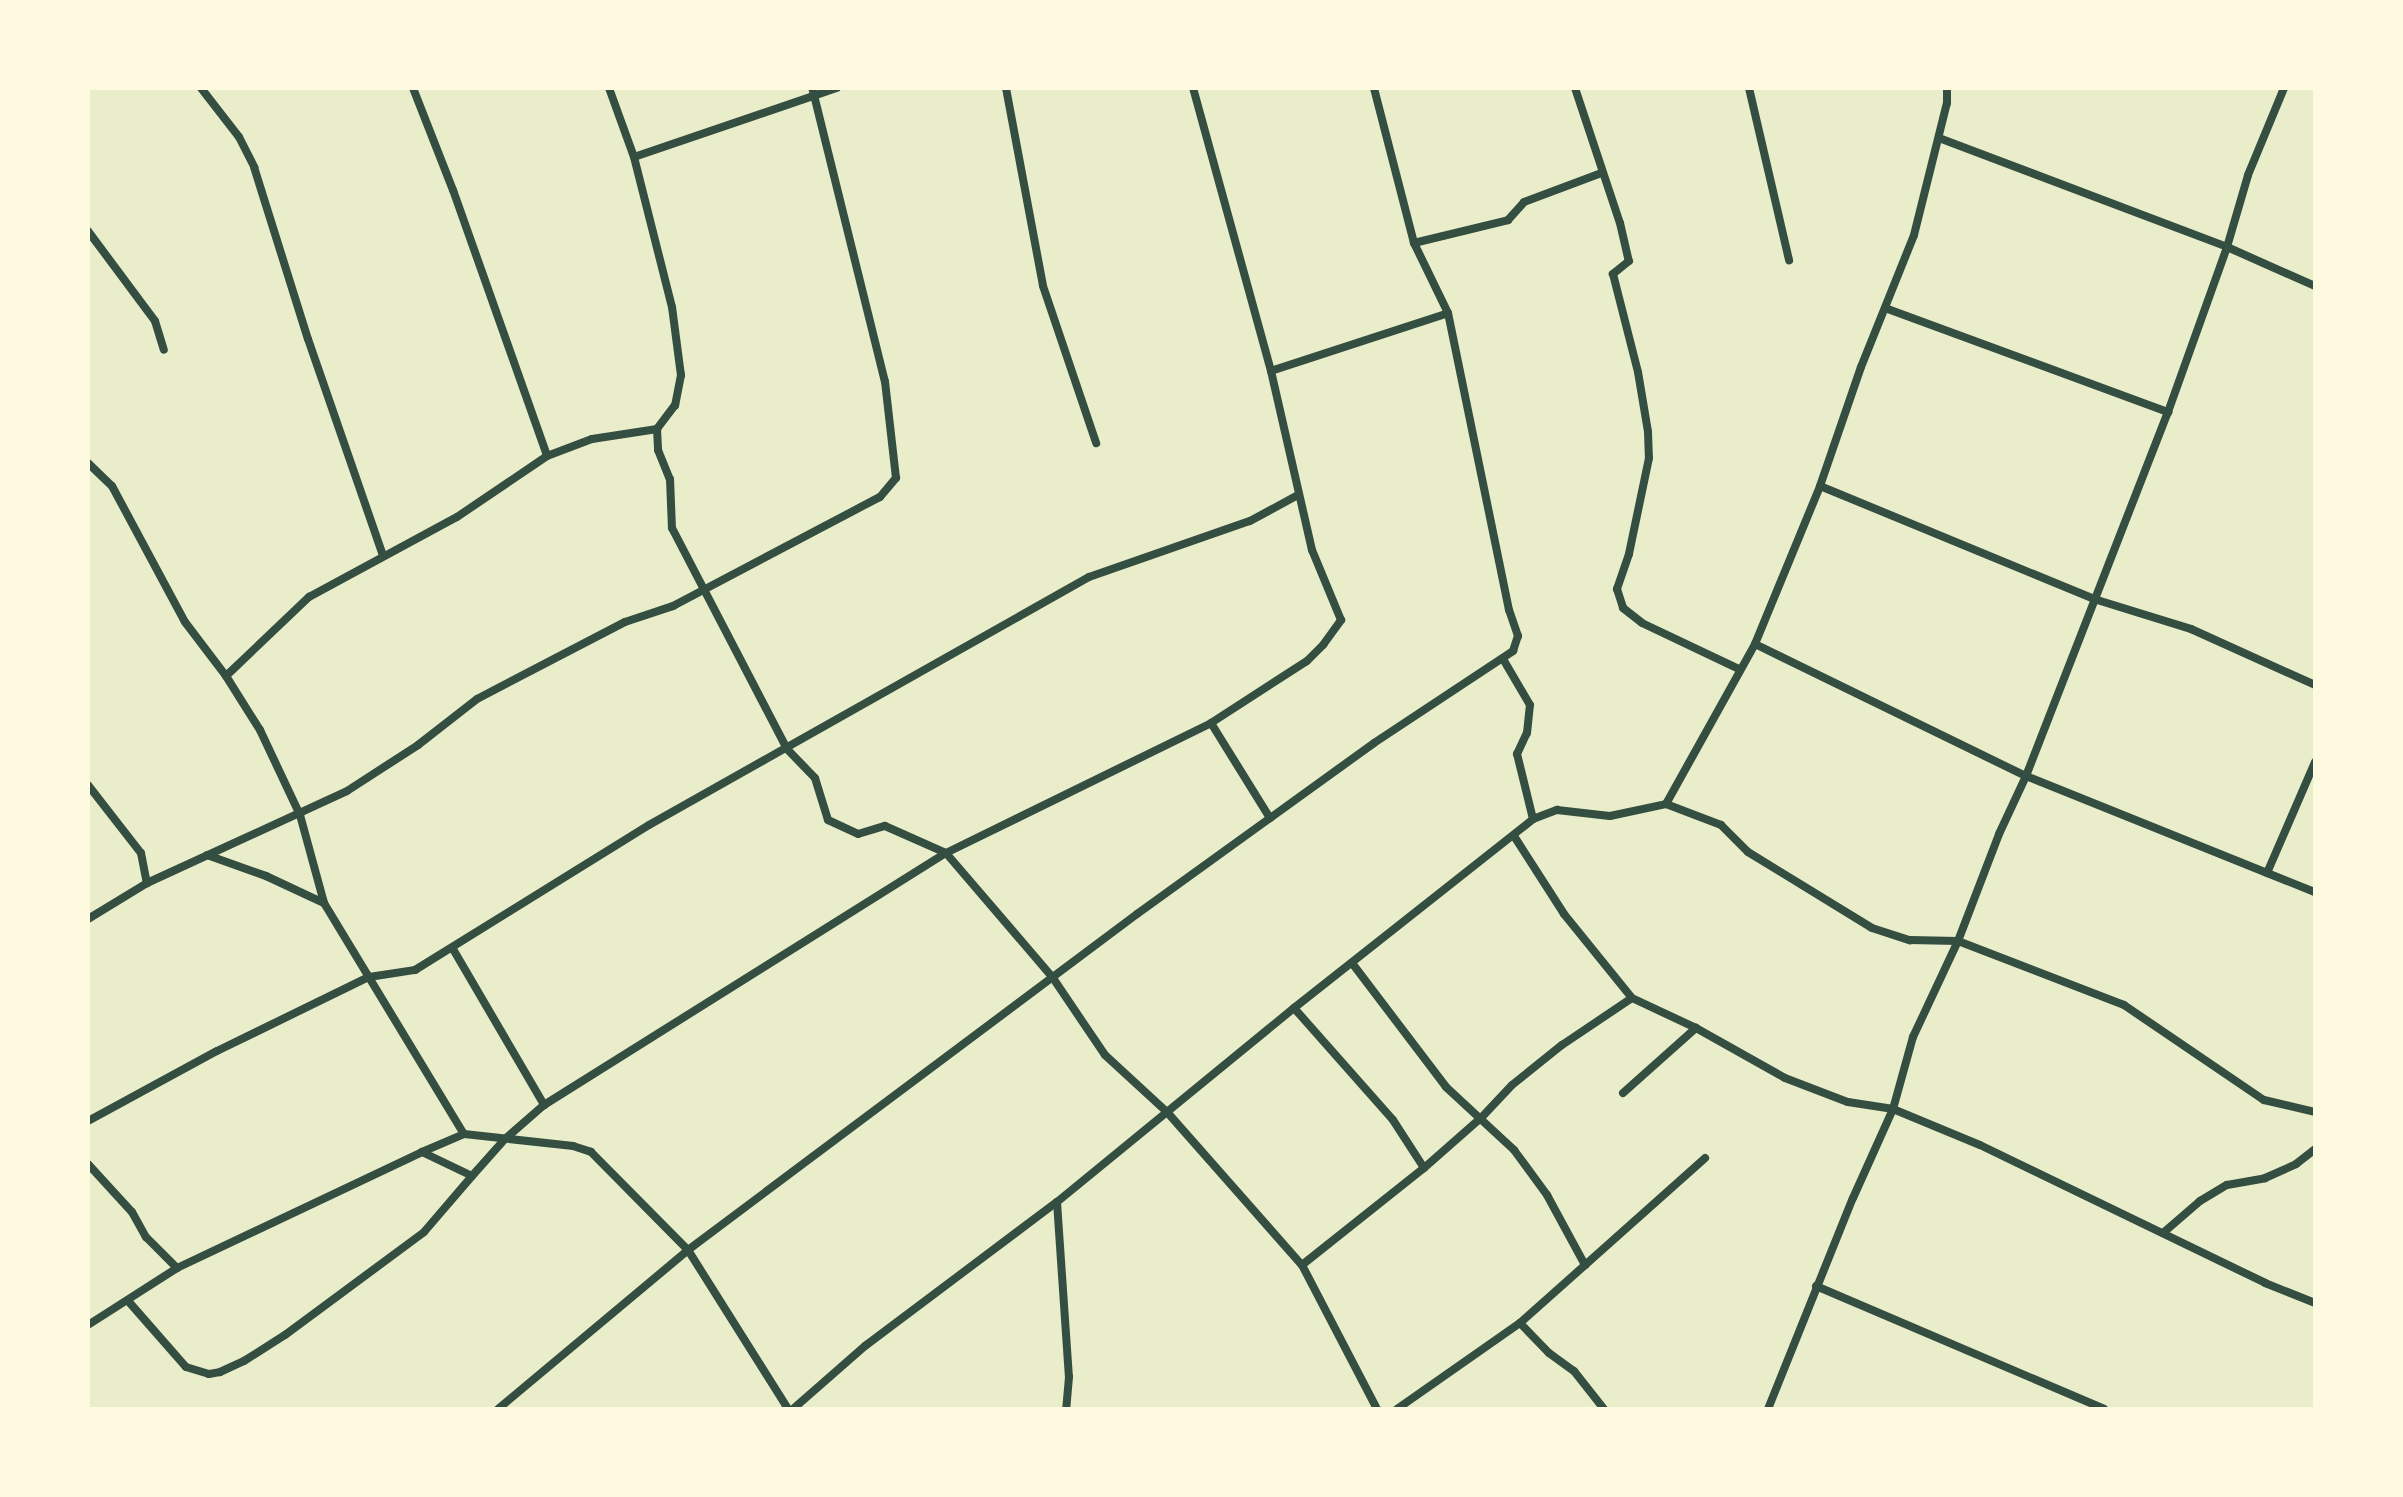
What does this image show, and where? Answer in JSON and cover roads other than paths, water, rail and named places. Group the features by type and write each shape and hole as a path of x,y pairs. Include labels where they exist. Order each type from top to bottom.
{"street":[{"path":"201,88 239,137 254,167 308,339 383,556"},
{"path":"413,88 453,190 547,456"},
{"path":"609,88 634,157 672,307 681,375 675,405 657,429 658,450 670,479 672,528 787,749 815,778 828,820 858,834 885,826 946,853 1053,978 1105,1055 1167,1112 1302,1265 1373,1407"},
{"path":"634,157 813,91 837,88"},
{"path":"1006,88 1043,286 1096,443"},
{"path":"129,1302 186,1367 209,1374 220,1372 285,1335 424,1232 505,1139 544,1105 946,853 1211,723 1307,661 1341,620 1312,550 1271,371 1193,88"},
{"path":"498,1409 688,1250 1270,818 1374,743 1503,659 1518,644 1448,313 1414,243 1374,88"},
{"path":"1575,88 1620,223 1629,261 1613,274 1613,282 1638,372 1649,458 1629,554 1617,589 1623,608 1642,623 1739,669"},
{"path":"1749,88 1789,260"},
{"path":"1666,804 1755,644 1820,486 1914,235 1939,138 1947,88"},
{"path":"1768,1409 1816,1286 1893,1109 1913,1037 1958,941 1999,834 2026,776 2168,412 2227,247 2248,175 2284,88"},
{"path":"88,919 147,883 347,791 418,745 477,699 625,622 673,606 855,514 880,497 896,478 885,382 813,91"},
{"path":"1939,138 2227,247 2315,286"},
{"path":"1414,243 1508,220 1524,202 1601,173"},
{"path":"88,231 155,321 164,350"},
{"path":"1885,308 2168,412"},
{"path":"1271,371 1448,313"},
{"path":"226,676 309,597 457,517 547,456 592,439 657,429"},
{"path":"88,463 112,486 185,622 226,676 260,730 300,815 324,903 464,1134"},
{"path":"1820,486 2094,599 2191,629 2315,685"},
{"path":"88,1121 217,1051 369,977 415,970 649,825 1089,577 1250,521 1298,495"},
{"path":"1755,644 2026,776 2315,892"},
{"path":"1503,659 1530,705 1527,733 1517,754 1533,819"},
{"path":"1211,723 1270,818"},
{"path":"2267,873 2315,762"},
{"path":"88,785 141,853 147,883"},
{"path":"88,1325 129,1302 177,1268 464,1134 573,1146 591,1152 688,1250 790,1409 806,1399 865,1346 1057,1202 1294,1008 1533,819 1557,810 1610,816 1666,804 1721,825 1748,852 1872,928 1910,940 1958,941 2124,1005 2264,1100 2315,1112"},
{"path":"1514,836 1564,914 1632,998 1696,1028 1785,1078 1848,1102 1893,1109 1980,1145 2265,1283 2315,1303"},
{"path":"206,855 266,876 324,903"},
{"path":"453,949 544,1105"},
{"path":"1352,963 1446,1087 1514,1150 1547,1195 1585,1265"},
{"path":"1302,1265 1424,1168 1481,1118 1512,1085 1562,1045 1632,998"},
{"path":"1294,1008 1393,1120 1424,1168"},
{"path":"1623,1093 1696,1028"},
{"path":"2163,1233 2200,1201 2227,1185 2265,1178 2296,1164 2315,1149"},
{"path":"422,1152 472,1176"},
{"path":"1397,1409 1520,1323 1616,1233 1705,1158"},
{"path":"88,1164 132,1212 146,1237 177,1268"},
{"path":"1057,1202 1069,1377 1066,1409"},
{"path":"1816,1286 2104,1409"},
{"path":"1520,1323 1549,1353 1574,1371 1604,1409"},
{"path":"806,1399 814,1409"}]}
